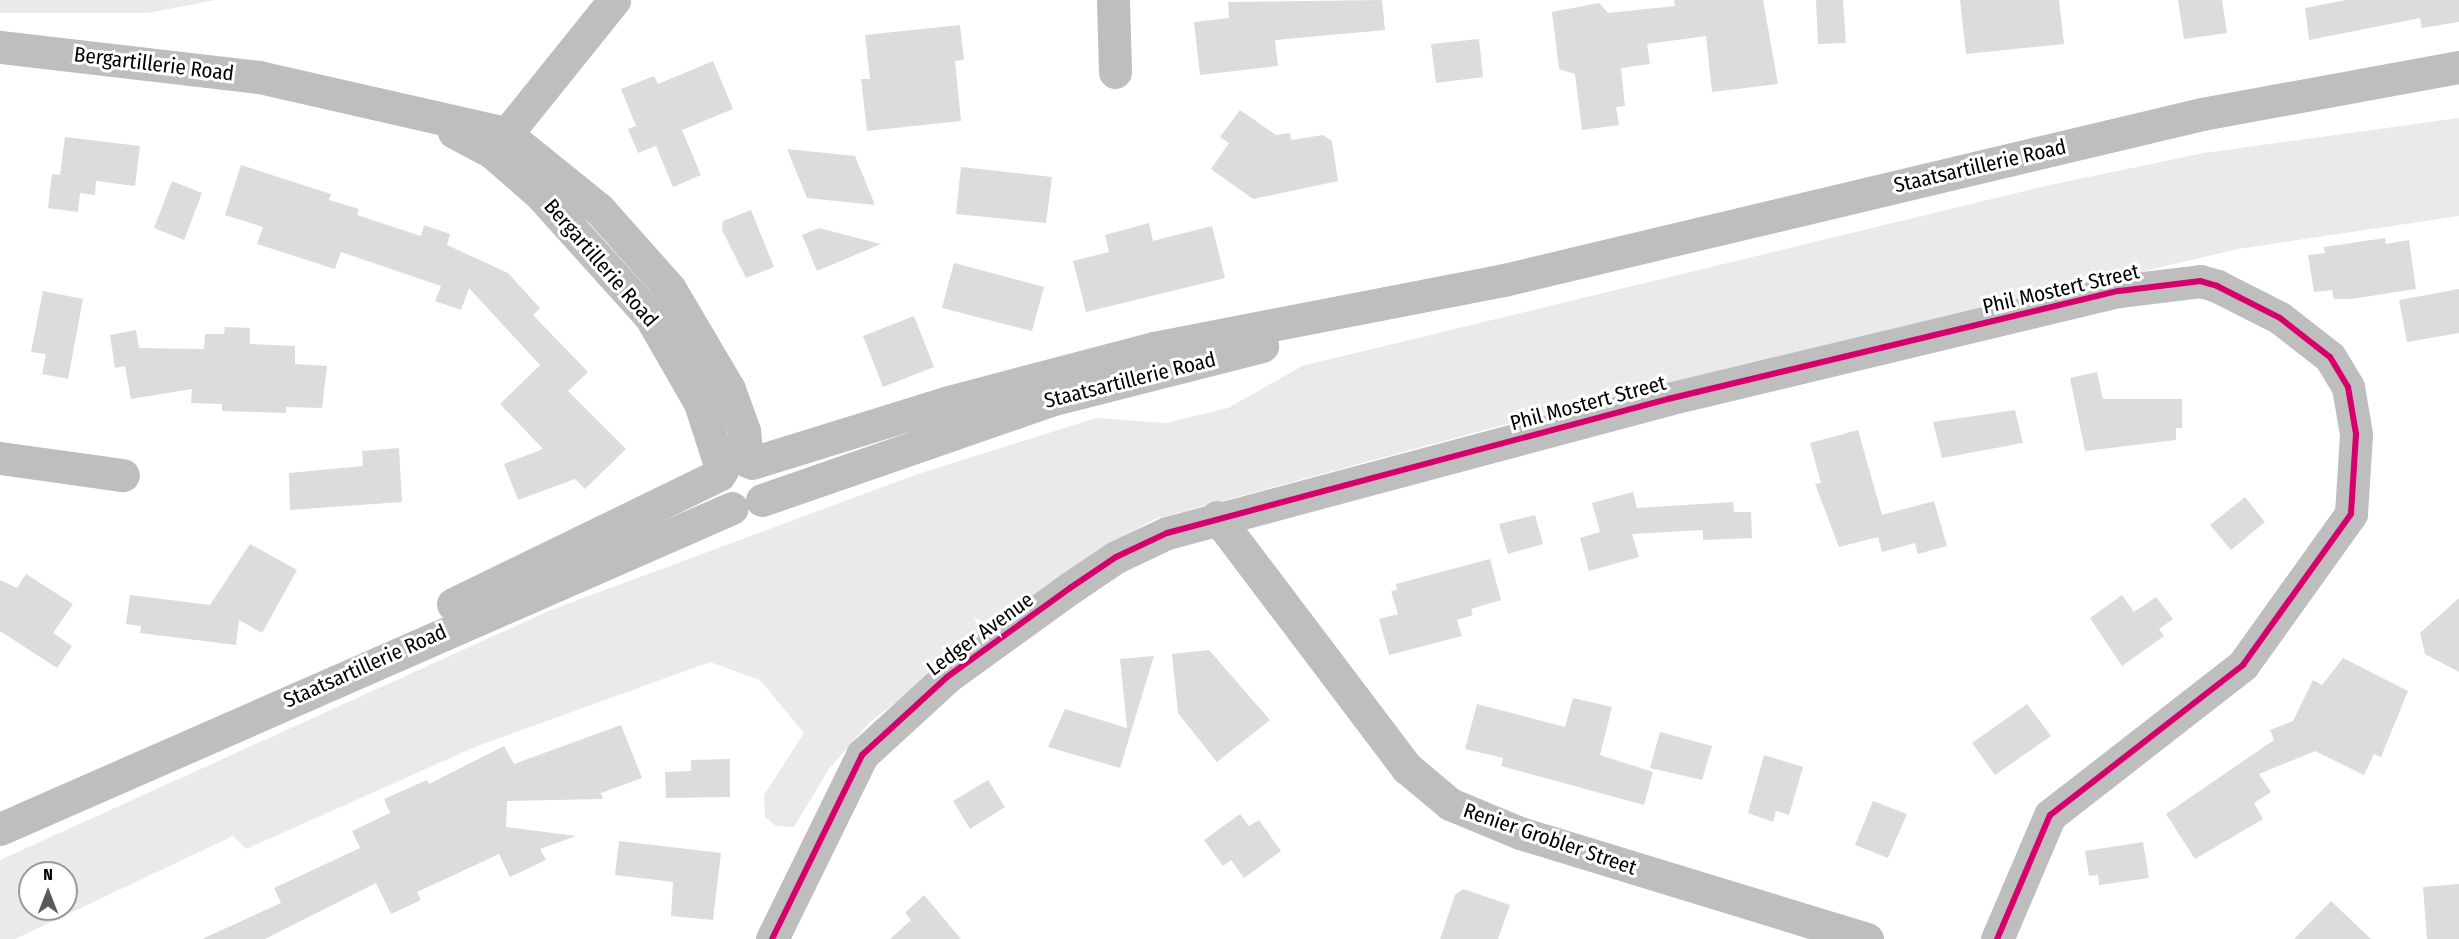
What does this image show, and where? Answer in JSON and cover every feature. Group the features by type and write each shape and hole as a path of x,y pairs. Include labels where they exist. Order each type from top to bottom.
{"street":[{"path":"499,143 614,0"},
{"path":"1113,0 1115,72"},
{"name":"Bergartillerie Road","path":"0,47 259,77 413,110 499,143 599,209 670,289 729,389 735,468"},
{"name":"Staatsartillerie Road","path":"0,810 423,618 735,468 949,402 1154,348 1504,280 2202,114 2459,67"},
{"name":"Staatsartillerie Road","path":"0,829 747,504 1050,400 1412,312 1504,280"},
{"name":"Phil Mostert Street","path":"1217,517 1668,399 2146,285 2200,281 2242,298 2330,357 2348,387 2356,434 2351,514 2243,665 2050,815 1997,939"},
{"path":"0,458 123,475"},
{"path":"735,468 766,479 747,504 718,492 735,468"},
{"name":"Ledger Avenue","path":"772,939 862,755 899,718 1116,557 1217,517"},
{"name":"Renier Grobler Street","path":"1217,517 1407,768 1450,804 1520,833 1867,939"}],"shaded area":[{"path":"0,0 215,0 148,13 0,13"},
{"path":"2459,118 2459,216 2238,249 1581,404 1155,519 1096,551 870,722 829,769 794,827 776,826 765,817 764,795 804,733 760,680 710,662 475,747 246,849 233,836 78,909 78,861 18,861 18,921 53,921 15,939 0,939 0,860 551,610 915,475 1096,418 1166,423 1228,408 1302,366 2050,185 2204,153"}],"building":[{"path":"1382,0 1385,30 1275,40 1278,66 1200,75 1194,22 1229,18 1228,2"},
{"path":"1674,0 1763,0 1778,84 1712,92 1706,36 1647,44 1650,64 1621,68 1625,106 1616,107 1619,125 1582,130 1575,74 1559,69 1552,12 1599,3 1608,13 1675,6"},
{"path":"1816,0 1843,0 1846,43 1818,44"},
{"path":"1960,0 2059,0 2064,44 1966,54"},
{"path":"2178,0 2222,0 2227,33 2184,39"},
{"path":"2346,0 2459,0 2459,22 2422,28 2420,18 2309,40 2305,8"},
{"path":"960,25 964,60 955,61 961,121 867,131 861,79 870,79 865,35"},
{"path":"1479,39 1483,77 1436,83 1431,44"},
{"path":"713,61 733,109 682,130 701,175 673,187 656,146 638,153 628,129 636,126 621,89 654,76 658,84"},
{"path":"1240,110 1276,135 1290,133 1291,140 1323,135 1332,141 1338,181 1253,199 1211,169 1229,143 1220,137"},
{"path":"65,137 140,146 135,186 96,181 95,195 80,193 78,212 48,208 52,174 60,175"},
{"path":"787,149 855,156 875,205 807,198"},
{"path":"241,165 331,194 329,200 359,209 357,215 421,236 424,225 450,234 447,245 508,273 540,308 533,315 588,372 568,391 626,449 585,489 575,479 518,500 504,464 543,449 500,404 540,365 469,288 461,310 435,301 441,286 341,252 335,269 257,244 263,227 225,215"},
{"path":"961,167 1052,177 1046,223 956,214"},
{"path":"172,181 202,193 184,240 154,228"},
{"path":"751,210 774,267 746,278 722,230 723,221"},
{"path":"1149,223 1153,241 1212,226 1225,278 1086,312 1073,261 1109,252 1105,235"},
{"path":"819,228 881,244 817,271 802,235"},
{"path":"2385,238 2386,244 2409,240 2416,289 2351,299 2334,299 2332,290 2314,292 2308,255 2325,253 2324,247"},
{"path":"954,263 1044,287 1032,331 942,308"},
{"path":"2459,289 2459,333 2407,342 2399,300"},
{"path":"43,291 83,299 68,379 42,374 46,354 31,352"},
{"path":"914,316 934,367 883,387 863,336"},
{"path":"225,327 250,328 250,344 295,346 295,364 327,366 322,408 286,407 286,413 222,411 222,404 191,403 192,389 131,399 125,366 115,368 110,335 136,330 139,348 204,349 205,334 224,334"},
{"path":"2097,372 2103,399 2182,399 2182,428 2176,428 2176,440 2085,451 2070,378"},
{"path":"2015,410 2023,443 1942,458 1933,422"},
{"path":"1858,430 1882,515 1934,501 1947,546 1918,554 1915,543 1882,552 1878,537 1839,547 1815,484 1821,483 1810,443"},
{"path":"399,448 402,502 290,510 289,473 363,466 362,451"},
{"path":"1633,492 1637,508 1733,502 1734,512 1751,512 1752,538 1703,540 1703,530 1632,534 1639,557 1589,571 1580,538 1600,532 1592,503"},
{"path":"2245,497 2265,522 2231,550 2210,525"},
{"path":"1535,515 1543,544 1508,554 1499,524"},
{"path":"250,544 297,570 262,633 239,620 236,645 140,633 141,626 126,624 130,595 210,605"},
{"path":"1490,559 1501,600 1471,609 1473,615 1457,620 1462,636 1389,655 1379,619 1398,614 1391,591 1397,590 1396,584"},
{"path":"26,574 73,604 53,633 72,646 57,668 0,631 0,580 17,588"},
{"path":"2122,595 2134,612 2156,597 2173,619 2159,629 2164,636 2122,666 2090,618"},
{"path":"2459,598 2459,672 2425,654 2420,633"},
{"path":"1209,650 1270,720 1217,762 1178,713 1172,654"},
{"path":"1154,656 1120,768 1048,747 1065,709 1127,728 1120,659"},
{"path":"2343,658 2408,691 2381,757 2374,754 2364,775 2315,751 2259,774 2271,792 2254,803 2263,819 2195,859 2166,814 2274,740 2270,730 2293,721 2313,680 2322,685"},
{"path":"1573,698 1612,707 1600,755 1653,772 1644,805 1501,766 1503,758 1465,749 1477,704 1565,727"},
{"path":"2027,704 2051,736 1995,775 1972,743"},
{"path":"621,725 642,778 601,793 603,799 507,801 506,827 576,836 540,849 546,860 510,877 499,854 417,892 421,900 391,914 376,883 265,939 202,939 281,903 274,888 360,848 352,831 390,813 384,799 427,780 429,784 504,746 514,764"},
{"path":"1660,732 1712,746 1702,780 1650,768"},
{"path":"1764,755 1803,767 1789,815 1776,811 1773,822 1748,813"},
{"path":"730,759 730,797 666,798 665,772 691,771 691,760"},
{"path":"988,780 1005,807 970,829 953,801"},
{"path":"1873,801 1907,814 1888,858 1855,845"},
{"path":"1240,814 1249,826 1259,820 1281,851 1244,878 1231,860 1223,866 1204,840"},
{"path":"619,841 721,853 713,920 671,916 673,882 615,875"},
{"path":"2143,842 2149,878 2099,885 2098,875 2089,876 2085,851"},
{"path":"2459,884 2459,939 2427,939 2423,887"},
{"path":"1463,889 1510,905 1498,939 1440,939 1455,895"},
{"path":"924,895 961,939 890,939 911,920 905,913"},
{"path":"2331,901 2371,939 2294,939"}],"cycle path":[{"path":"772,939 862,755 947,677 1116,557 1167,533 1668,399 2119,291 2200,281 2217,286 2280,318 2330,357 2348,387 2356,434 2351,514 2243,665 2050,815 1997,939"}]}
